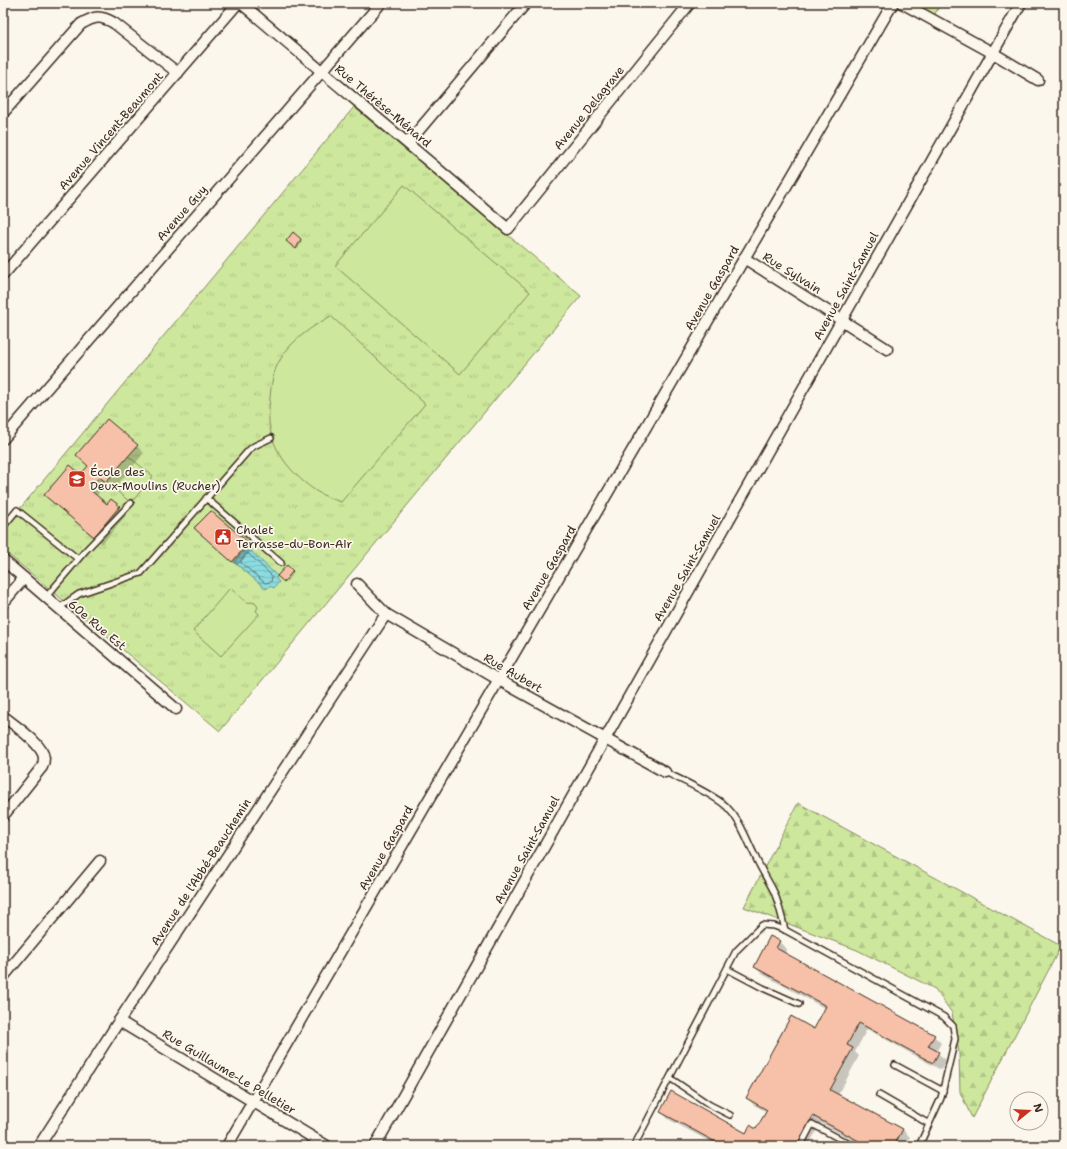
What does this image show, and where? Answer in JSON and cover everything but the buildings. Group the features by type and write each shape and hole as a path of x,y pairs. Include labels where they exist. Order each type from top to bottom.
{"street":[{"name":"Rue Thérèse-Ménard","path":"240,3 408,143 508,229"},
{"name":"Avenue Vincent-Beaumont","path":"3,275 240,3"},
{"name":"Avenue Guy","path":"3,440 381,3"},
{"path":"408,143 526,3"},
{"name":"Avenue Delagrave","path":"508,229 690,3"},
{"name":"Avenue Gaspard","path":"227,1146 893,3"},
{"path":"902,3 993,53 1038,80"},
{"name":"Avenue Saint-Samuel","path":"375,1146 1021,3"},
{"path":"3,113 81,24 96,17 104,18 114,23 178,73"},
{"name":"Rue Sylvain","path":"744,258 887,349"},
{"name":"60e Rue Est","path":"3,560 176,709"},
{"path":"3,604 24,578"},
{"name":"Rue Aubert","path":"357,584 386,614 499,680 665,772"},
{"name":"Avenue de l'Abbé-Beauchemin","path":"39,1146 119,1021 386,614"},
{"path":"3,716 33,741 41,750 44,758 42,767 3,816"},
{"path":"3,977 100,861"},
{"name":"Rue Guillaume-Le Pelletier","path":"119,1021 327,1146"}],"lane":[{"path":"58,608 79,594 141,573 249,450 271,438"},
{"path":"206,498 282,563"},
{"path":"46,597 78,559 131,503"},
{"path":"3,526 17,510 78,559"},
{"path":"665,772 711,796 725,806 736,818 745,832 755,858 774,891 781,911 785,930"},
{"path":"634,1146 728,969 736,951 762,925 774,926 785,930 944,1017 953,1026 955,1039 943,1091 919,1146"},
{"path":"728,969 762,988 799,1004"},
{"path":"895,1065 943,1091"},
{"path":"670,1078 710,1105 730,1115"},
{"path":"879,1095 929,1124"},
{"path":"802,1146 812,1124 853,1146"}],"green space":[{"path":"903,3 941,3 932,19"},
{"path":"354,107 581,296 220,731 3,550 3,529"},
{"path":"404,185 530,292 460,374 335,266"},
{"path":"331,316 425,404 341,502 319,493 293,472 276,447 272,438 269,421 269,405 274,373 284,353 296,340 317,324"},
{"path":"128,456 153,476 131,503 106,482"},
{"path":"230,588 247,603 255,603 258,607 256,611 259,614 221,656 193,631"},
{"path":"798,803 1061,946 972,1118 960,1092 959,1053 952,1013 935,989 857,950 744,907"}],"water":[{"path":"247,547 277,576 276,579 279,582 274,588 270,586 266,589 234,562"}],"place":[{"name":"École des Deux-Moulins (Rucher)","path":"77,479"},
{"name":"Chalet Terrasse-du-Bon-Air","path":"223,537"}]}
